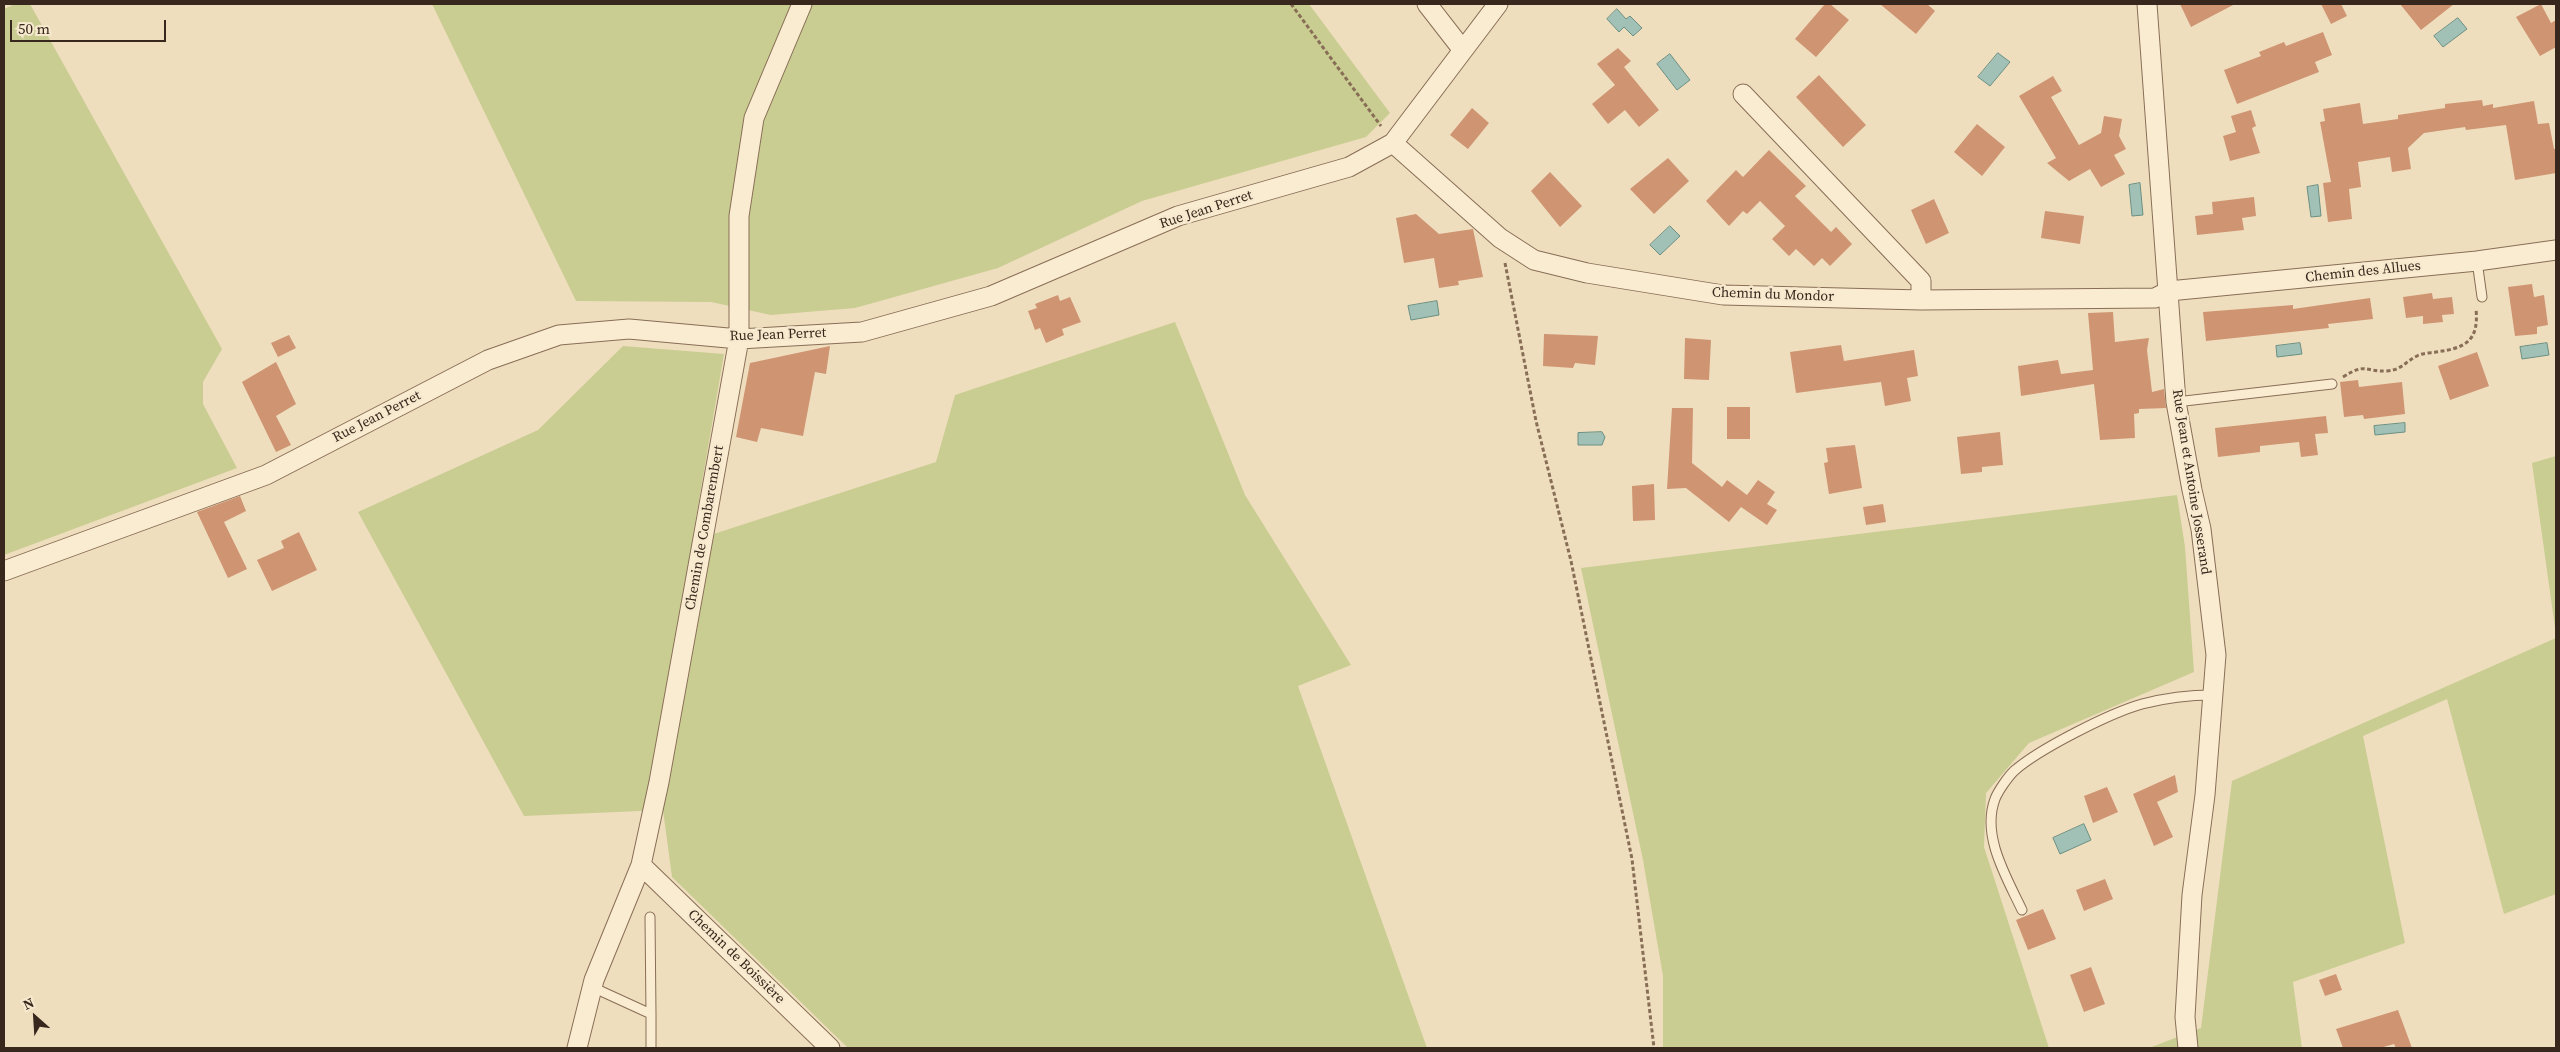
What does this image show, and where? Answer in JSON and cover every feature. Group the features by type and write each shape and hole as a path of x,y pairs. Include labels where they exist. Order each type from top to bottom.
{"street":[{"name":"Chemin de Combarembert","path":"577,1048 592,987 642,865 659,782 739,338 739,216 754,118 802,4"},
{"path":"1427,4 1462,49"},
{"name":"Rue Jean Perret","path":"4,571 266,474 488,360 559,335 629,329 739,338 862,332 991,296 1178,216 1349,167 1393,143 1462,49 1498,4"},
{"name":"Rue Jean et Antoine Josserand","path":"2147,4 2176,402 2201,529 2216,655 2205,795 2192,895 2186,1017 2188,1048"},
{"path":"1743,94 1921,281 1921,300"},
{"name":"Chemin du Mondor","path":"1393,143 1500,238 1534,260 1587,273 1723,295 1921,300 2155,298 2168,291"},
{"name":"Chemin des Allues","path":"2168,291 2477,261 2556,250"},
{"name":"Chemin de Boissière","path":"642,865 830,1048"}],"lane":[{"path":"2477,261 2482,297"},
{"path":"2176,402 2332,384"},
{"path":"2022,910 1998,857 1991,825 1995,798 2014,772 2044,750 2141,704 2189,695 2214,695"},
{"path":"650,917 651,1048"},
{"path":"592,987 651,1014"}],"path":[{"path":"1291,4 1393,143"},
{"path":"1500,238 1536,421 1571,561 1632,860 1654,1048"},
{"path":"2332,384 2355,370 2368,367 2386,371 2402,368 2418,355 2452,350 2466,344 2474,335 2477,322 2476,301 2482,297"}],"green space":[{"path":"15,4 30,4 222,349 203,382 203,404 237,468 4,555 4,9"},
{"path":"432,4 1309,4 1390,113 1366,137 1142,201 998,268 855,308 771,315 711,302 576,301"},
{"path":"1175,322 1245,495 1351,665 1298,686 1427,1048 848,1048 672,877 663,810 524,816 358,512 538,430 623,346 724,354 692,541 936,462 955,395"},
{"path":"2556,456 2556,635 2532,463"},
{"path":"2177,495 2185,547 2194,672 2029,743 1986,793 1984,847 2049,1048 1663,1048 1663,976 1643,860 1581,568"},
{"path":"2556,638 2556,894 2504,914 2447,699 2363,736 2405,943 2293,982 2302,1048 2149,1048 2201,1028 2232,781"}],"water":[{"path":"1617,9 1626,19 1630,16 1642,28 1633,36 1624,27 1619,32 1607,19"},
{"path":"2458,18 2467,29 2443,47 2434,36"},
{"path":"1998,53 2010,62 1990,86 1978,77"},
{"path":"1670,54 1690,80 1677,90 1657,64"},
{"path":"2140,183 2143,215 2132,216 2129,185"},
{"path":"2318,185 2321,216 2311,217 2307,187"},
{"path":"1670,226 1680,236 1660,255 1650,245"},
{"path":"1437,301 1439,315 1411,320 1408,306"},
{"path":"2300,343 2302,354 2277,357 2276,346"},
{"path":"2547,343 2549,355 2522,359 2520,347"},
{"path":"2405,423 2405,432 2375,435 2374,426"},
{"path":"1602,432 1605,437 1602,445 1578,445 1578,433"},
{"path":"2084,824 2091,840 2060,854 2053,838"}],"building":[{"path":"1825,4 1830,4 1849,20 1816,57 1795,39"},
{"path":"1880,4 1927,4 1935,11 1916,34"},
{"path":"2180,4 2235,4 2191,27"},
{"path":"2321,4 2341,4 2347,16 2331,24"},
{"path":"2400,4 2454,4 2421,30"},
{"path":"2541,4 2551,23 2556,20 2556,47 2540,56 2516,17"},
{"path":"2323,32 2332,55 2315,62 2319,72 2237,104 2224,70 2261,56 2259,52 2284,42 2286,46"},
{"path":"1618,48 1631,61 1624,67 1659,110 1639,127 1625,110 1608,124 1592,104 1615,85 1597,64"},
{"path":"1819,75 1866,125 1843,147 1796,97"},
{"path":"2053,76 2062,91 2051,97 2079,145 2101,133 2104,116 2122,119 2119,136 2126,149 2114,155 2125,174 2101,187 2090,169 2069,181 2047,163 2056,158 2019,96"},
{"path":"2482,100 2483,106 2493,104 2493,108 2534,101 2538,124 2549,123 2554,149 2556,149 2556,173 2515,180 2506,125 2466,130 2465,127 2424,133 2408,148 2411,169 2392,172 2390,157 2358,162 2361,187 2349,189 2352,219 2328,222 2323,183 2331,182 2320,122 2325,121 2323,109 2360,103 2363,124 2398,119 2398,115 2445,108 2445,104"},
{"path":"1472,108 1489,123 1468,149 1450,135"},
{"path":"2251,110 2256,126 2252,128 2260,153 2230,161 2223,136 2236,132 2231,116"},
{"path":"1977,124 2005,147 1982,176 1954,152"},
{"path":"1769,150 1806,186 1795,196 1831,232 1836,227 1852,244 1830,266 1822,258 1814,266 1796,249 1789,256 1772,239 1785,226 1760,201 1747,214 1743,211 1729,226 1706,201 1736,170 1743,177"},
{"path":"1668,158 1689,181 1654,214 1630,189"},
{"path":"1550,172 1582,206 1560,227 1531,191"},
{"path":"2254,197 2256,216 2242,218 2244,230 2197,235 2195,216 2213,214 2212,202"},
{"path":"1934,199 1949,233 1926,244 1911,210"},
{"path":"2045,211 2084,216 2080,244 2041,238"},
{"path":"1416,214 1439,234 1473,229 1483,277 1458,281 1459,285 1439,288 1434,258 1404,263 1396,218"},
{"path":"2532,284 2534,297 2544,295 2548,325 2537,327 2537,334 2515,336 2508,287"},
{"path":"2432,293 2433,299 2452,297 2454,314 2442,315 2443,322 2423,324 2423,316 2406,318 2403,297"},
{"path":"1058,295 1060,301 1070,297 1081,322 1062,329 1064,335 1046,343 1040,328 1035,330 1028,311 1037,308 1035,304"},
{"path":"2370,298 2373,319 2328,324 2329,328 2206,341 2203,312 2293,305 2293,309"},
{"path":"2113,312 2115,342 2149,338 2147,350 2152,392 2164,389 2166,408 2139,409 2139,413 2134,414 2135,438 2100,440 2094,384 2021,396 2018,366 2058,360 2061,374 2093,370 2088,313"},
{"path":"1544,334 1598,336 1595,365 1575,363 1573,368 1543,366"},
{"path":"289,335 296,348 278,357 271,343"},
{"path":"1685,338 1711,340 1709,380 1684,379"},
{"path":"1841,345 1844,361 1914,350 1918,376 1907,378 1911,401 1885,406 1881,382 1796,393 1790,352"},
{"path":"830,346 826,374 815,372 803,436 761,428 757,442 736,437 750,363"},
{"path":"2477,352 2489,386 2450,400 2438,366"},
{"path":"276,362 296,404 276,416 291,445 276,452 242,382"},
{"path":"2358,380 2359,387 2402,382 2405,414 2364,419 2363,415 2344,417 2340,382"},
{"path":"1727,407 1750,407 1750,439 1727,439"},
{"path":"1672,408 1693,408 1692,463 1722,487 1727,480 1747,495 1758,480 1775,492 1767,504 1777,510 1767,525 1741,507 1729,522 1686,488 1667,489"},
{"path":"2326,416 2328,433 2315,434 2318,455 2301,457 2299,442 2260,446 2260,452 2218,457 2215,428"},
{"path":"2000,432 2003,465 1982,467 1982,472 1961,474 1957,437"},
{"path":"1855,445 1862,488 1829,494 1824,463 1828,462 1826,448"},
{"path":"1654,484 1655,520 1633,521 1632,486"},
{"path":"240,496 246,511 224,522 247,569 228,578 197,512"},
{"path":"1883,504 1886,522 1866,525 1863,507"},
{"path":"299,532 317,570 272,591 257,560 284,548 281,541"},
{"path":"2175,775 2178,792 2157,802 2173,837 2154,846 2133,794"},
{"path":"2107,787 2118,812 2093,823 2084,796"},
{"path":"2105,879 2113,899 2084,911 2076,890"},
{"path":"2043,909 2056,939 2028,950 2016,920"},
{"path":"2091,967 2105,1004 2084,1012 2070,975"},
{"path":"2336,974 2342,990 2325,996 2319,980"},
{"path":"2398,1010 2412,1048 2396,1048 2394,1044 2380,1048 2343,1048 2336,1029"}]}
